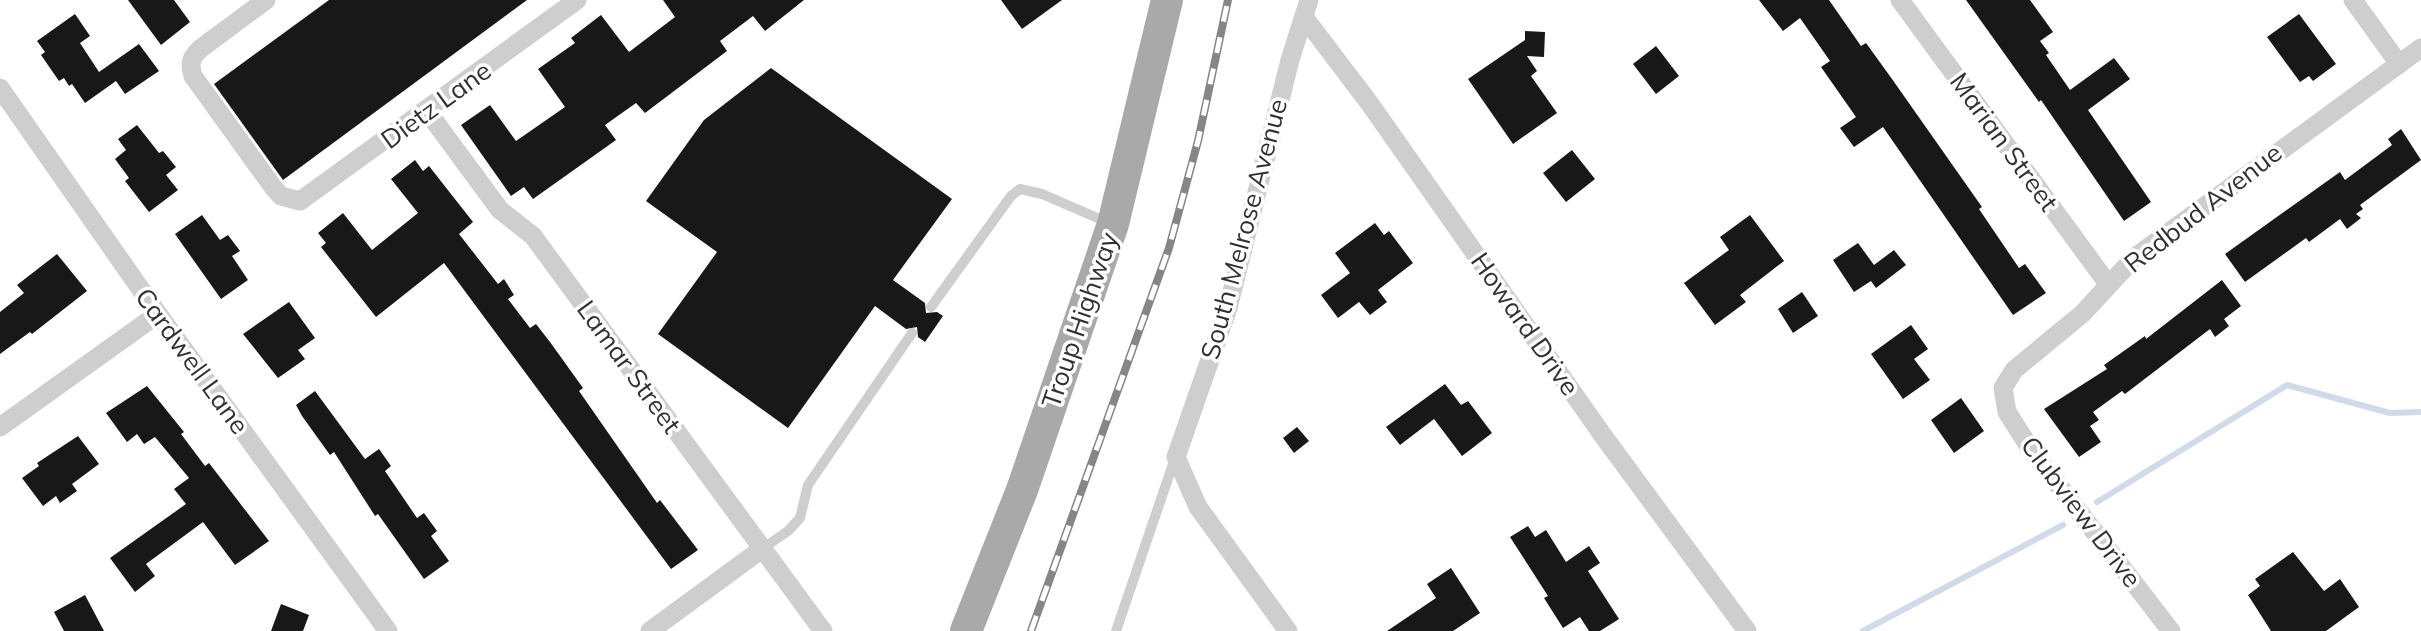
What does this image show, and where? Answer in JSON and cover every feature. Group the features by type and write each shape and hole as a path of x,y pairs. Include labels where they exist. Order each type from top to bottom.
{"main road":[{"name":"Troup Highway","path":"966,631 1022,491 1113,224 1167,0"}],"street":[{"name":"Dietz Lane","path":"266,0 200,49 192,57 190,66 193,76 273,187 291,201 309,198 577,0"},
{"name":"Marian Street","path":"1900,0 2108,284"},
{"path":"2353,0 2399,64"},
{"name":"South Melrose Avenue","path":"1176,457 1228,308 1290,60 1306,9"},
{"name":"Howard Drive","path":"1306,9 1604,437 1747,631"},
{"name":"Redbud Avenue","path":"2003,388 2014,370 2082,314 2134,258 2222,190 2421,48"},
{"name":"Cardwell Lane","path":"0,88 158,314 388,631"},
{"name":"Lamar Street","path":"427,111 500,210 533,236 823,631"},
{"path":"0,427 158,314"},
{"name":"Clubview Drive","path":"2003,388 2007,412 2032,451 2171,631"},
{"path":"1176,457 1198,507 1288,631"},
{"path":"650,631 762,549"}],"lane":[{"path":"931,307 1011,195 1020,189 1042,194 1113,224"},
{"path":"762,549 789,531 800,519 808,485 912,333"},
{"path":"1116,631 1176,457"}],"building":[{"path":"128,0 174,0 190,22 161,45"},
{"path":"329,0 527,0 283,180 214,84"},
{"path":"663,0 804,0 765,31 753,16 720,41 727,51 645,113 636,103 605,125 616,140 533,199 524,187 511,196 461,125 490,105 516,141 565,107 538,69 575,43 571,38 601,15 629,52 675,17"},
{"path":"1001,0 1062,0 1022,29"},
{"path":"1759,0 1829,0 1861,46 1866,43 1892,79 1982,207 1979,209 2019,268 2025,264 2046,293 2013,315 1883,127 1854,147 1840,128 1856,117 1821,67 1830,61 1800,18 1783,31"},
{"path":"1966,0 2030,0 2053,32 2040,41 2049,53 2046,55 2070,90 2114,58 2130,79 2088,110 2151,202 2124,221 2041,100 2039,102"},
{"path":"75,14 90,36 80,43 99,72 139,44 159,71 125,94 116,81 85,103 72,84 69,86 64,78 59,81 41,55 45,52 37,41"},
{"path":"2299,14 2336,64 2313,81 2309,76 2300,82 2267,37"},
{"path":"1525,31 1545,32 1544,57 1527,56 1537,71 1531,76 1557,113 1513,144 1468,79 1525,40"},
{"path":"1656,46 1679,76 1656,94 1633,64"},
{"path":"771,68 952,199 893,280 925,303 926,313 937,312 943,316 925,342 918,337 917,327 906,329 875,306 788,428 658,334 717,252 646,201 704,120"},
{"path":"137,125 159,153 163,151 176,167 166,175 178,190 149,212 125,181 129,178 115,159 126,150 118,139"},
{"path":"2401,129 2421,160 2360,205 2363,209 2356,214 2361,218 2347,229 2340,219 2309,242 2306,238 2245,282 2225,254 2340,172 2345,180 2392,145 2388,139"},
{"path":"1572,150 1595,179 1566,202 1543,173"},
{"path":"415,160 423,171 429,166 473,222 459,234 498,284 504,279 514,295 508,299 530,328 536,324 550,342 583,388 579,391 657,503 660,500 698,550 671,569 444,263 376,317 321,247 326,243 318,233 343,213 372,250 418,213 391,179"},
{"path":"202,215 220,240 228,235 240,251 232,256 248,280 221,299 175,234"},
{"path":"1750,215 1784,261 1740,295 1746,302 1715,325 1684,283 1729,250 1720,237"},
{"path":"1375,223 1384,235 1389,231 1413,263 1378,290 1387,302 1370,315 1359,302 1338,318 1321,295 1350,273 1335,253"},
{"path":"1858,243 1874,265 1894,250 1906,265 1876,288 1871,281 1854,292 1833,260"},
{"path":"57,254 87,291 32,334 30,332 0,354 0,312 24,293 17,285"},
{"path":"2222,280 2241,306 2224,319 2229,326 2215,337 2210,329 2125,394 2122,391 2093,412 2099,420 2090,426 2101,442 2079,457 2044,409 2107,369 2104,365 2145,336 2146,339"},
{"path":"1802,292 1818,316 1793,333 1778,309"},
{"path":"289,302 315,338 298,350 305,359 278,378 243,334"},
{"path":"1911,325 1928,349 1914,359 1930,380 1903,399 1871,354"},
{"path":"1445,384 1461,405 1468,401 1492,433 1462,456 1434,419 1400,445 1386,427"},
{"path":"147,386 184,432 181,434 205,466 209,463 269,541 235,565 203,522 146,564 155,576 135,592 110,558 186,504 174,489 189,478 155,437 144,444 137,434 127,442 106,413"},
{"path":"315,391 365,459 379,449 391,466 385,471 417,518 424,513 437,531 431,536 449,561 424,579 378,514 375,516 334,452 330,455 302,416 296,405"},
{"path":"1961,398 1984,431 1954,453 1931,420"},
{"path":"1297,427 1309,441 1294,453 1283,438"},
{"path":"78,436 99,464 72,484 77,491 60,503 56,496 43,506 22,478 39,466 37,463"},
{"path":"1528,526 1535,537 1546,530 1566,562 1589,546 1600,563 1588,571 1619,619 1600,631 1589,631 1580,617 1563,628 1544,598 1548,596 1510,537"},
{"path":"2293,552 2324,591 2340,579 2359,607 2326,631 2271,631 2248,595 2260,586 2255,579"},
{"path":"1451,568 1480,613 1453,631 1387,631 1436,598 1427,584"},
{"path":"85,595 104,631 64,631 54,612"},
{"path":"281,604 309,615 303,631 271,631"}],"waterway":[{"path":"2097,502 2287,385 2390,413 2421,412"},
{"path":"1863,631 2063,525"}],"railway":[{"path":"1031,631 1169,248 1198,141 1228,0"}]}
